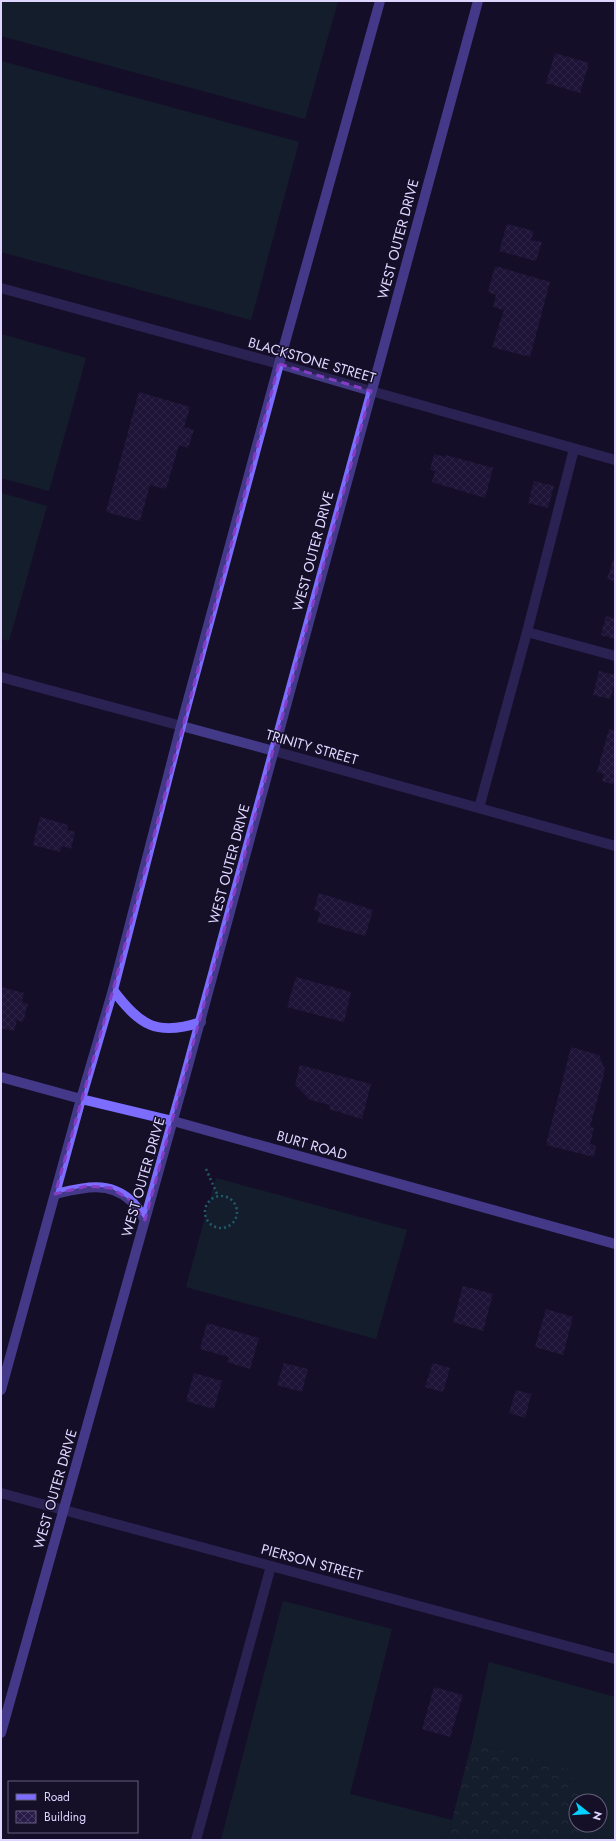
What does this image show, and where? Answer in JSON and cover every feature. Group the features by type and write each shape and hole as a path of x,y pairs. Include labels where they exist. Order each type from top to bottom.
{"main road":[{"path":"1,1390 113,990 279,364 380,1"},
{"name":"WEST OUTER DRIVE","path":"1,1733 146,1220 274,751 370,391 478,1"},
{"path":"113,990 130,1012 146,1024 165,1028 184,1028 200,1022"},
{"name":"BURT ROAD","path":"1,1077 81,1100 173,1121 615,1244"},
{"path":"55,1194 87,1186 111,1188 130,1200 146,1220"}],"street":[{"name":"BLACKSTONE STREET","path":"1,288 279,364 615,460"},
{"path":"479,808 528,632 574,448"},
{"path":"528,632 615,656"},
{"name":"TRINITY STREET","path":"1,677 615,846"},
{"name":"PIERSON STREET","path":"1,1493 615,1659"},
{"path":"196,1840 271,1566"}],"path":[{"path":"206,1169 218,1196"},
{"path":"218,1196 226,1197 233,1201 236,1208 236,1217 232,1223 225,1228 217,1228 210,1224 205,1216 206,1208 210,1200 218,1196"}],"highlighted area":[{"path":"279,364 371,391 145,1220 130,1200 111,1188 87,1186 55,1194 113,990"}],"green space":[{"path":"1,1 338,1 305,119 1,36"},
{"path":"1,61 299,142 251,320 1,252"},
{"path":"1,334 86,358 49,491 1,478"},
{"path":"1,493 47,506 9,641 1,639"},
{"path":"216,1178 407,1230 376,1339 186,1287"},
{"path":"283,1601 392,1629 350,1794 452,1820 447,1840 221,1840"},
{"path":"489,1662 615,1697 615,1840 609,1840 594,1833 608,1833 608,1793 579,1793 569,1769 472,1742"},
{"path":"472,1742 569,1769 579,1793 568,1793 568,1833 594,1833 609,1840 447,1840"}],"building":[{"path":"555,53 589,63 580,93 546,83"},
{"path":"507,224 534,231 531,240 542,242 536,261 499,251"},
{"path":"495,266 550,282 530,357 492,347 504,310 493,307 496,295 488,292"},
{"path":"139,392 190,407 184,427 194,430 188,448 179,445 166,489 150,485 140,521 106,512"},
{"path":"434,454 445,457 446,455 493,468 485,498 432,482 435,471 430,470"},
{"path":"534,481 554,486 548,508 528,503"},
{"path":"615,554 615,581 607,579"},
{"path":"606,616 615,619 615,639 601,635"},
{"path":"599,671 615,675 615,682 610,699 593,695"},
{"path":"609,729 615,731 615,785 602,781 604,774 597,772"},
{"path":"40,817 68,825 67,830 75,832 71,849 62,846 60,852 33,845"},
{"path":"319,893 373,910 365,936 317,922 320,912 314,910"},
{"path":"296,977 351,992 344,1022 287,1007"},
{"path":"1,987 24,993 22,1002 28,1004 23,1022 17,1020 14,1031 1,1028"},
{"path":"571,1047 599,1055 605,1070 590,1127 594,1128 590,1144 596,1146 594,1157 546,1145"},
{"path":"300,1065 371,1084 362,1119 329,1109 330,1105 310,1100 295,1085"},
{"path":"463,1286 493,1294 483,1331 453,1322"},
{"path":"546,1309 573,1317 563,1355 535,1347"},
{"path":"207,1323 259,1338 250,1369 227,1362 229,1357 200,1349"},
{"path":"284,1363 308,1369 302,1392 277,1385"},
{"path":"433,1363 450,1368 443,1392 425,1387"},
{"path":"194,1373 222,1381 214,1409 186,1401"},
{"path":"516,1390 531,1394 525,1418 509,1413"},
{"path":"434,1687 463,1695 450,1737 422,1729"}]}
